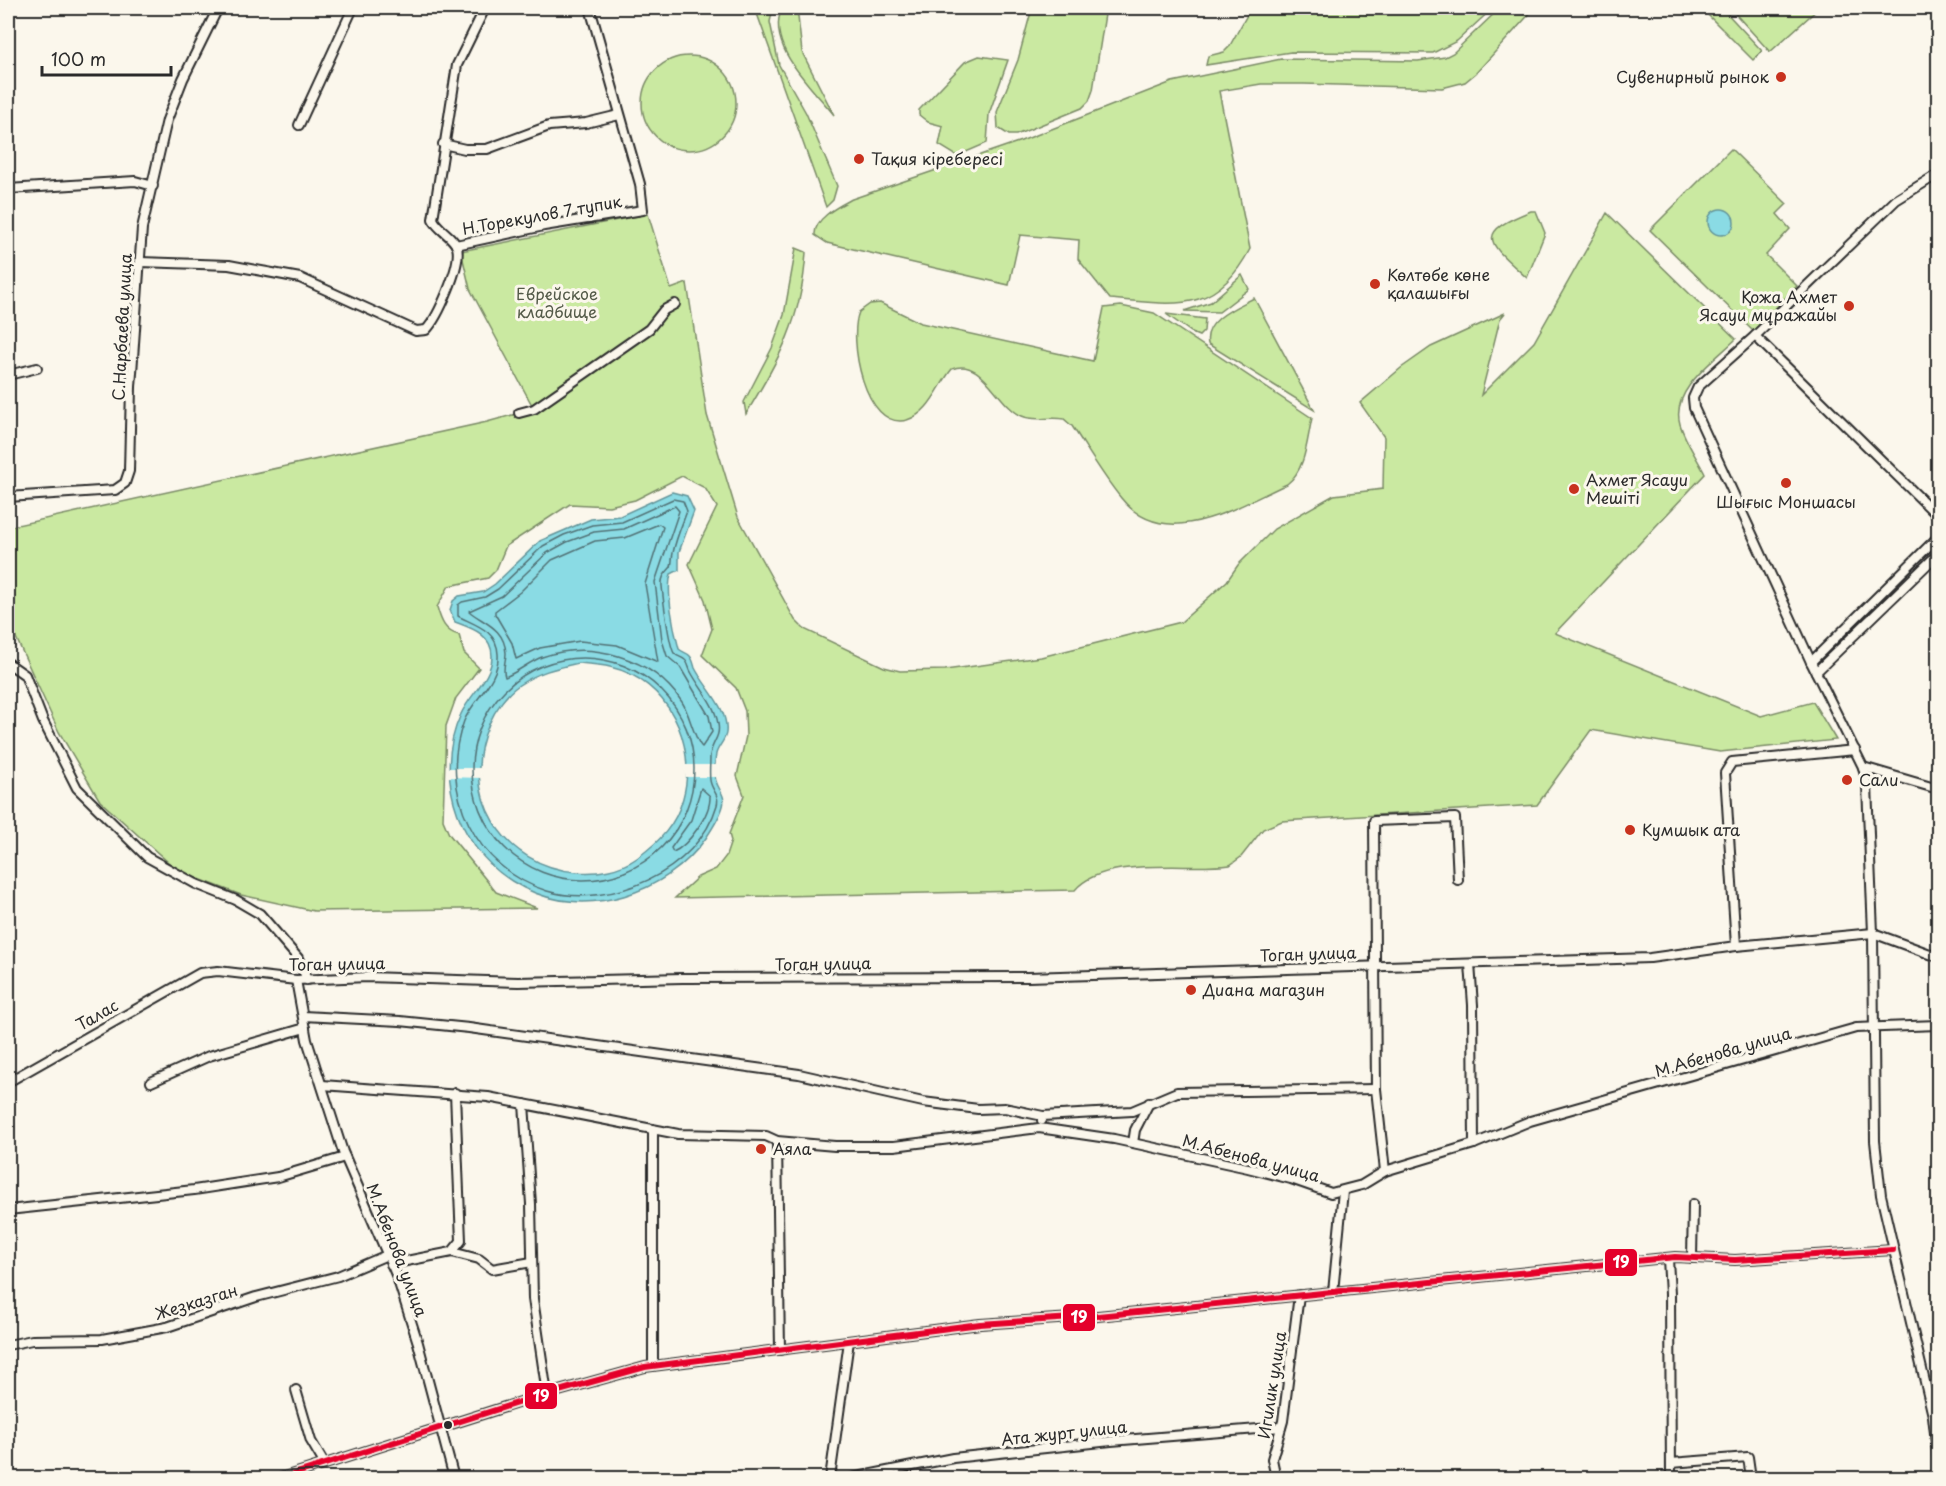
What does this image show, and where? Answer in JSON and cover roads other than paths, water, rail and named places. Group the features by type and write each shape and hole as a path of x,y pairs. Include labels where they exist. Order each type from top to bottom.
{"street":[{"name":"С.Нарбаева улица","path":"8,497 115,490 125,483 129,471 131,387 142,228 168,120 183,79 218,8"},
{"path":"299,125 353,8"},
{"path":"140,261 229,265 300,278 416,331 426,330 434,323 441,309 459,255 456,244 436,226 433,219 457,64 485,8"},
{"path":"443,144 465,149 487,149 549,126 586,123 619,115 590,8"},
{"name":"Н.Торекулов 7 тупик","path":"456,244 544,226 643,210 640,184 619,115"},
{"path":"1938,174 1896,200 1755,336 1698,387 1693,398 1694,408 1811,662 1863,767 1867,785 1873,933 1875,1142 1881,1195 1933,1416 1938,1460"},
{"path":"8,189 135,181 153,186"},
{"path":"519,413 534,409 649,329 664,310 675,304"},
{"path":"1755,336 1938,516"},
{"path":"8,375 37,368"},
{"path":"1811,662 1938,537"},
{"path":"1816,672 1938,554"},
{"path":"8,663 25,675 43,721 77,788 147,857 195,884 243,903 260,914 298,958 307,980"},
{"path":"1736,946 1725,773 1732,762 1855,750"},
{"path":"1863,767 1938,789"},
{"path":"1375,966 1374,821 1455,818 1458,880"},
{"path":"1873,933 1938,957"},
{"name":"Тоган улица","path":"201,973 218,971 296,980 368,977 518,982 682,978 1028,977 1650,958 1736,946 1873,933"},
{"path":"1470,964 1473,1005 1474,1144"},
{"name":"Тоган улица","path":"1375,966 1376,1089 1385,1171"},
{"name":"Талас","path":"8,1082 201,973"},
{"name":"М.Абенова улица","path":"296,980 305,1028 322,1085 345,1157 391,1264 418,1343 454,1479"},
{"path":"303,1016 400,1021 469,1028 799,1074 923,1102 978,1109 1005,1108 1043,1116 1132,1111 1150,1101 1177,1092 1376,1089"},
{"name":"М.Абенова улица","path":"322,1085 455,1094 524,1104 653,1130 724,1137 766,1136 777,1141 835,1146 894,1146 1039,1128 1133,1143 1291,1179 1331,1193 1362,1185 1385,1171 1474,1144 1530,1121 1856,1028 1938,1025"},
{"path":"151,1082 209,1056 305,1028"},
{"path":"452,1252 461,1241 455,1094"},
{"path":"1133,1143 1135,1130 1150,1101"},
{"path":"524,1104 533,1299 547,1394"},
{"path":"1039,1128 1043,1116"},
{"path":"653,1130 653,1366"},
{"path":"777,1141 780,1350"},
{"path":"8,1210 278,1177 345,1157"},
{"path":"1333,1292 1342,1191"},
{"path":"1692,1258 1693,1204"},
{"path":"281,1479 324,1463 611,1374 653,1366 980,1324 1088,1317 1668,1259 1735,1260 1893,1250"},
{"path":"391,1264 452,1252 479,1259 492,1269 532,1262"},
{"name":"Жезказган","path":"8,1345 33,1340 102,1339 167,1327 256,1297 338,1275 387,1255"},
{"path":"1668,1259 1671,1479"},
{"name":"Игилик улица","path":"1276,1479 1272,1459 1281,1427 1299,1295"},
{"path":"830,1479 849,1341"},
{"path":"296,1390 311,1441 324,1463"},
{"name":"Ата журт улица","path":"852,1479 954,1458 1111,1441 1281,1427"},
{"path":"1671,1462 1748,1457 1751,1479"}],"water":[{"path":"1721,209 1730,213 1734,222 1730,231 1721,235 1712,231 1708,222 1712,213"},
{"path":"672,492 687,496 694,511 679,552 679,570 671,574 670,601 679,649 691,657 699,676 724,716 726,733 716,754 715,771 716,781 724,802 718,819 706,838 690,858 670,874 648,887 624,896 599,901 573,902 548,897 524,888 502,874 483,857 468,836 458,814 451,789 449,764 453,739 461,714 485,679 492,656 491,648 485,637 455,622 450,610 453,601 459,596 483,592 495,584 540,541 591,519 620,516","holes":["578,663 610,667 630,674 648,685 663,700 674,717 682,736 686,757 687,777 683,798 676,817 666,832 630,862 616,868 592,872 550,867 527,856 508,841 493,822 483,800 479,775 481,750 489,724 505,698 519,685 533,677"]}],"place":[{"name":"Сувенирный рынок","path":"1781,77"},
{"name":"Тақия кіребересі","path":"859,159"},
{"name":"Көлтөбе көне қалашығы","path":"1375,284"},
{"name":"Қожа Ахмет Ясауи мұражайы","path":"1849,306"},
{"name":"Шығыс Моншасы","path":"1786,483"},
{"name":"Ахмет Ясауи Мешіті","path":"1574,489"},
{"name":"Сали","path":"1847,780"},
{"name":"Кумшык ата","path":"1630,830"},
{"name":"Диана магазин","path":"1191,990"},
{"name":"Аяла","path":"761,1149"}],"park label":[{"name":"Еврейское кладбище","path":"557,303"}]}
